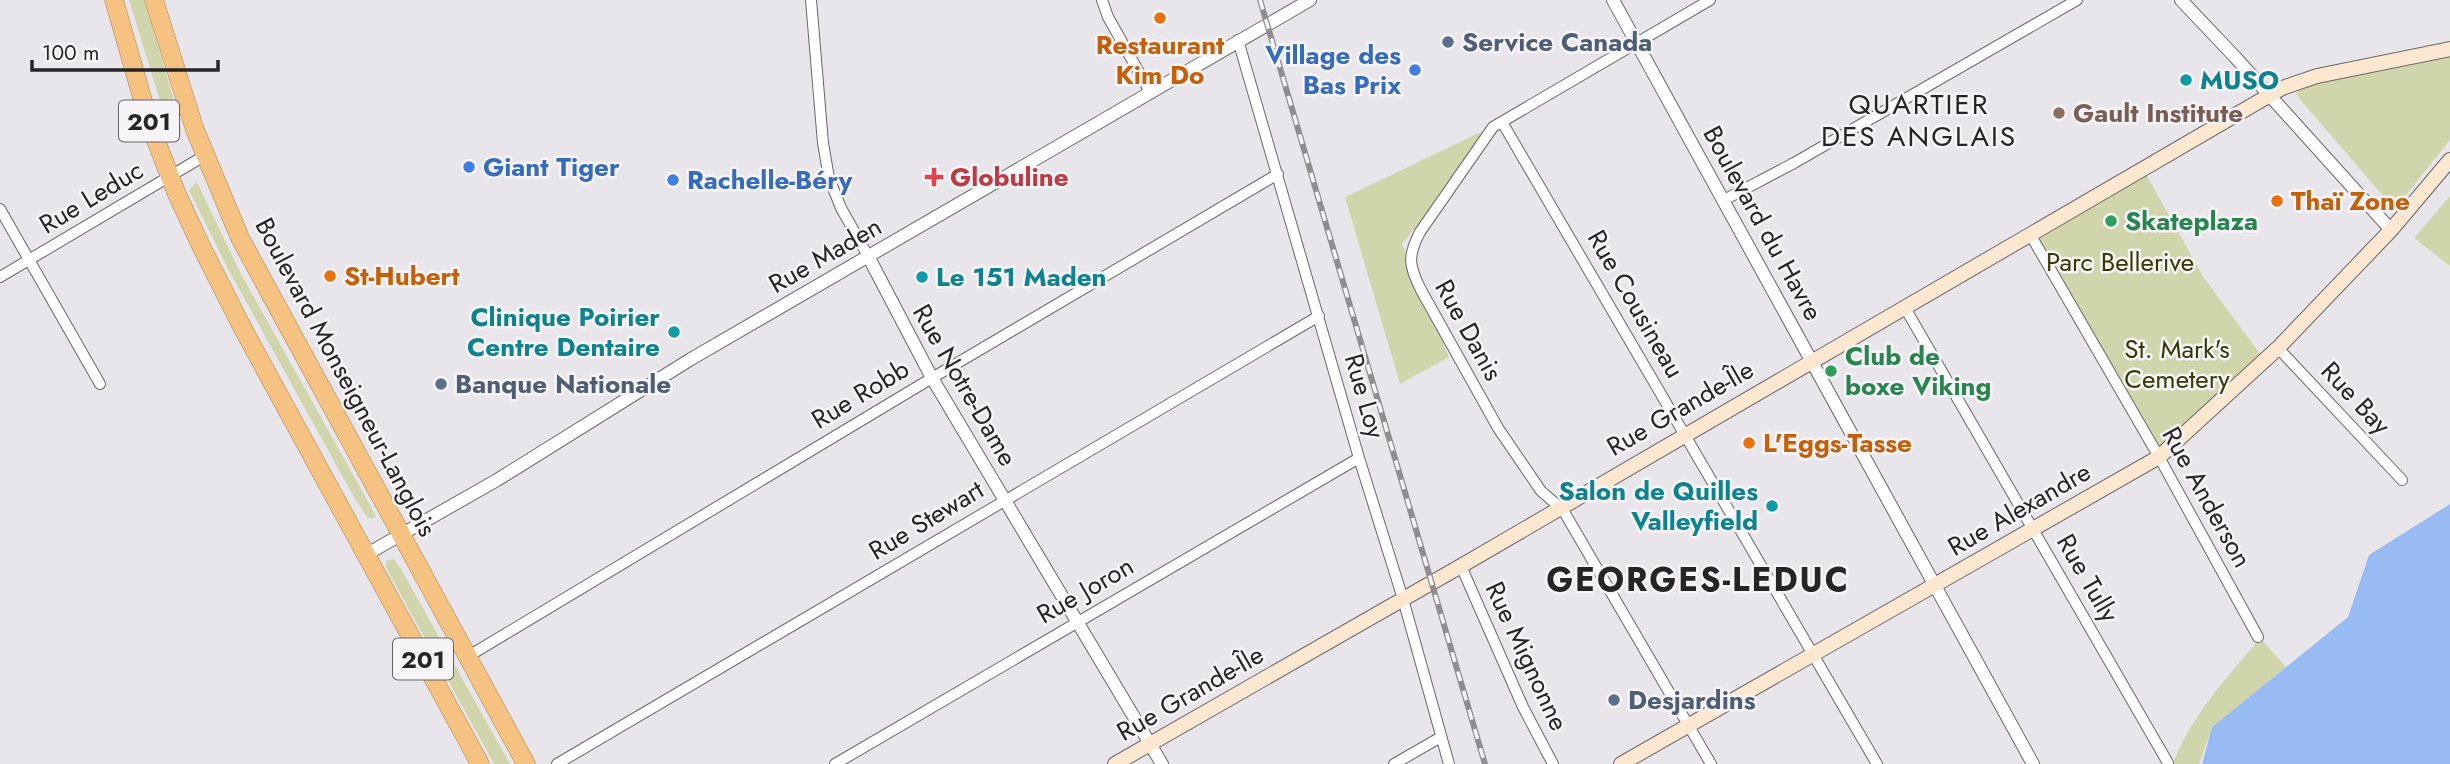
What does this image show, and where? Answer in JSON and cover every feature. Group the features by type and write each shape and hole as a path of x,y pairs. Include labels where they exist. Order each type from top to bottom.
{"highway":[{"name":"201","path":"114,0 137,83 170,176 227,299 480,764"},
{"name":"Boulevard Monseigneur-Langlois","path":"154,0 174,70 204,156 249,256 526,764"}],"main road":[{"name":"Rue Grande-Île","path":"1115,764 2282,88 2317,76 2450,49"},
{"name":"Rue Alexandre","path":"1621,764 2159,457 2278,348 2391,230 2450,160"}],"street":[{"name":"Rue Notre-Dame","path":"811,0 823,143 829,177 841,208 932,378 1162,764"},
{"path":"1102,0 1108,17 1150,92"},
{"name":"Rue Maden","path":"367,554 497,480 691,359 1310,0"},
{"name":"Boulevard du Havre","path":"1613,0 2033,764"},
{"name":"Rue Danis","path":"1710,0 1493,127 1420,232 1411,248 1410,261 1412,273 1498,428 1541,491 1560,506 1711,764"},
{"path":"1724,200 1794,163 2077,0"},
{"path":"2181,0 2391,230"},
{"name":"Rue Loy","path":"1238,40 1449,764"},
{"name":"Rue Cousineau","path":"1502,121 1877,764"},
{"name":"Rue Leduc","path":"0,277 204,156"},
{"name":"Rue Robb","path":"467,657 1278,174"},
{"path":"0,209 100,384"},
{"name":"Rue Anderson","path":"2029,234 2159,457 2258,637"},
{"name":"Rue Tully","path":"1904,306 2168,763"},
{"name":"Rue Stewart","path":"557,764 1319,316"},
{"name":"Rue Bay","path":"2278,348 2402,480"},
{"name":"Rue Joron","path":"835,764 1359,458"},
{"name":"Rue Mignonne","path":"1461,566 1523,708 1553,764"},
{"path":"1394,764 1441,737"}],"green space":[{"path":"129,0 145,0 180,122 181,136 176,140 161,104"},
{"path":"2450,54 2450,140 2402,200 2384,197 2298,97 2297,90 2310,83"},
{"path":"1502,122 1402,244 1449,357 1400,384 1345,197"},
{"path":"2143,169 2204,278 2261,355 2157,451 2030,234"},
{"path":"197,182 241,274 376,516 372,519 367,517 355,499 227,267 189,190"},
{"path":"2450,196 2450,266 2414,238"},
{"path":"394,559 510,764 494,764 386,567 386,561"},
{"path":"2260,638 2286,667 2212,727 2199,764 2173,764 2200,713"}],"water":[{"path":"2450,504 2450,764 2202,764 2212,727 2348,617 2369,555"}],"railway":[{"path":"1260,0 1485,764"}],"place":[{"name":"Restaurant Kim Do","path":"1160,18"},
{"name":"Service Canada","path":"1448,42"},
{"name":"Village des Bas Prix","path":"1415,70"},
{"name":"MUSO","path":"2186,80"},
{"name":"Gault Institute","path":"2059,113"},
{"name":"Giant Tiger","path":"469,167"},
{"name":"Globuline","path":"934,177"},
{"name":"Rachelle-Béry","path":"673,180"},
{"name":"Thaï Zone","path":"2277,201"},
{"name":"Skateplaza","path":"2111,221"},
{"name":"St-Hubert","path":"330,276"},
{"name":"Le 151 Maden","path":"922,277"},
{"name":"Clinique Poirier Centre Dentaire","path":"674,332"},
{"name":"Club de boxe Viking","path":"1831,371"},
{"name":"Banque Nationale","path":"441,384"},
{"name":"L'Eggs-Tasse","path":"1749,443"},
{"name":"Salon de Quilles Valleyfield","path":"1772,506"},
{"name":"Desjardins","path":"1614,700"}],"district":[{"name":"QUARTIER DES ANGLAIS","path":"1919,120"},
{"name":"GEORGES-LEDUC","path":"1698,579"}],"park label":[{"name":"Parc Bellerive","path":"2120,262"},
{"name":"St. Mark's Cemetery","path":"2177,364"}]}
